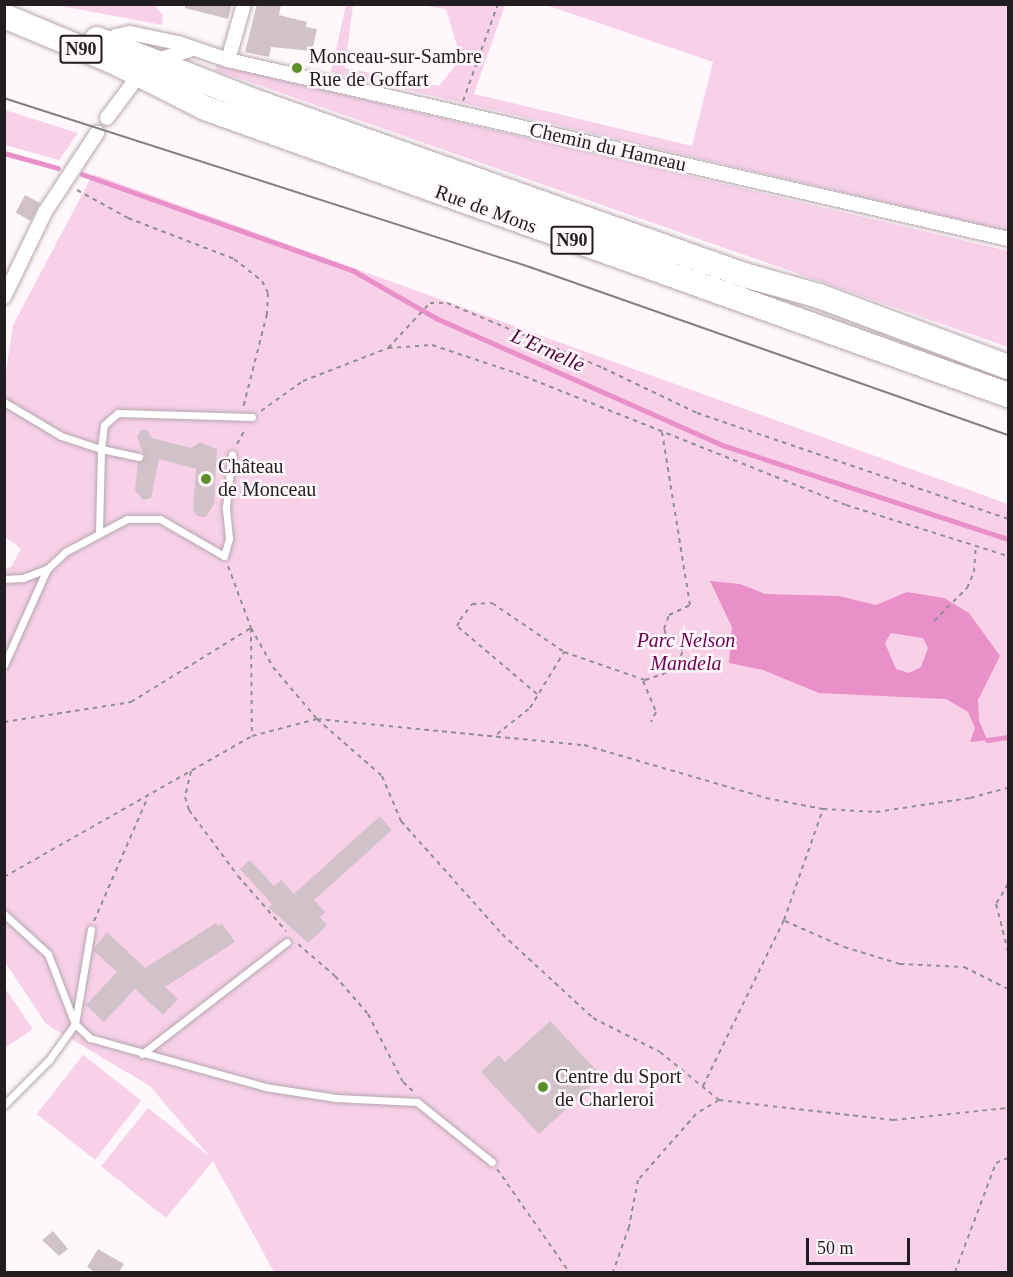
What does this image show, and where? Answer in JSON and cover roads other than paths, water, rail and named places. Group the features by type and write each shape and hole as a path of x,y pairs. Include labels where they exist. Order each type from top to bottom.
{"highway":[{"name":"Rue de Mons","path":"18,4 108,44 148,67 205,108 1008,395"},
{"name":"Rue de Mons","path":"4,16 148,67 203,79 288,113 744,275 819,296 1008,367"}],"street":[{"path":"228,60 244,4"},
{"name":"Chemin du Hameau","path":"108,44 116,36 130,33 178,43 189,50 228,60 1008,239"},
{"name":"Chemin du Hameau","path":"148,67 189,50"},
{"path":"203,79 208,54"},
{"path":"107,118 148,67"},
{"path":"4,297 63,180 97,133"}],"lane":[{"path":"4,402 61,436 101,449 139,457"},
{"path":"99,532 101,449 104,425 118,412 252,417"},
{"path":"4,579 23,578 46,569 65,552 127,519 160,519 224,556 229,538 226,507 232,454"},
{"path":"4,665 46,569"},
{"path":"4,914 48,954 75,1023 90,1038 265,1087 336,1098 417,1102 492,1162"},
{"path":"4,1105 49,1060 75,1023 91,929"},
{"path":"142,1054 287,942"}],"waterway":[{"name":"L'Ernelle","path":"4,153 58,168"},
{"name":"L'Ernelle","path":"82,174 354,271 436,318 722,445 1008,539"},
{"path":"987,740 1008,737"}],"tram line":[{"path":"4,98 530,267 1008,435"}],"place":[{"name":"Monceau-sur-Sambre Rue de Goffart","path":"297,68"},
{"name":"Château de Monceau","path":"206,479"},
{"name":"Centre du Sport de Charleroi","path":"543,1087"}],"park label":[{"name":"Parc Nelson Mandela","path":"686,652"}]}
